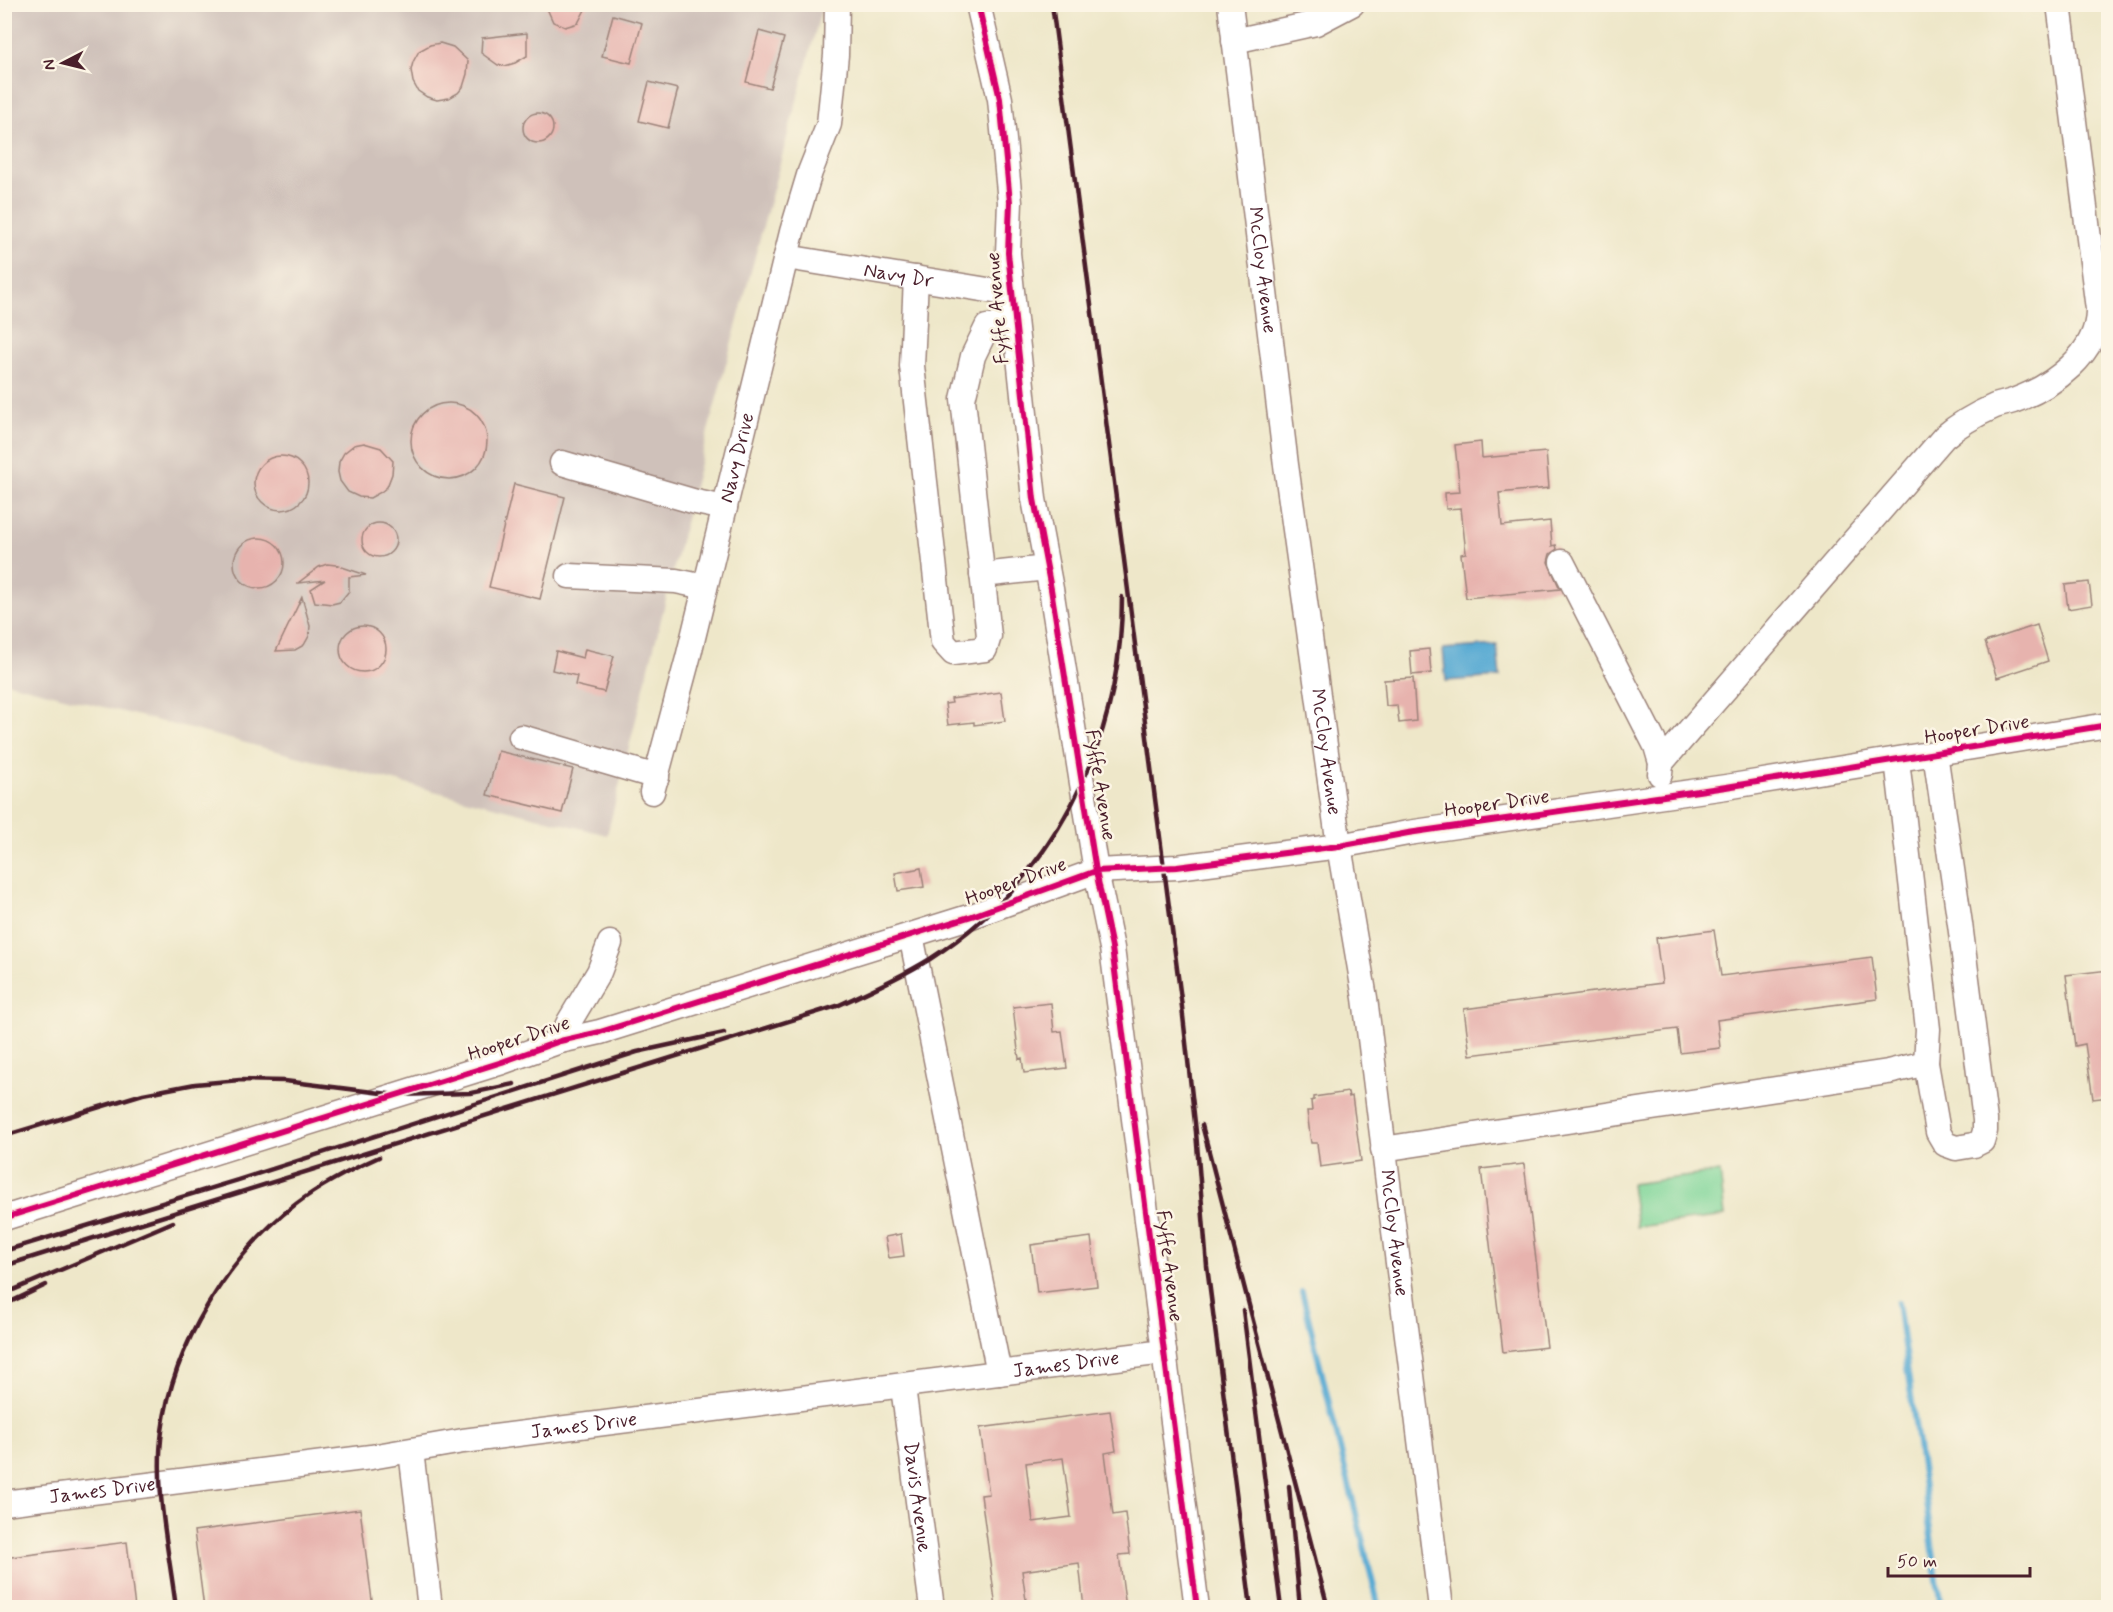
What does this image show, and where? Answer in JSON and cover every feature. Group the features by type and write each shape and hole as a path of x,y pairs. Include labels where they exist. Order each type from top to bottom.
{"street":[{"name":"Navy Drive","path":"521,737 654,784 725,508 786,257 810,172 829,124 836,55 837,4"},
{"name":"Fyffe Avenue","path":"978,4 1000,99 1010,202 1008,253 1034,499 1084,783 1096,871 1112,948 1197,1608"},
{"name":"McCloy Avenue","path":"1230,4 1287,477 1339,846 1365,998 1441,1608"},
{"path":"1234,41 1316,23 1352,4"},
{"path":"1660,763 1944,437 1974,416 1999,404 2012,402 2037,391 2058,378 2086,350 2094,336 2098,309 2059,4"},
{"name":"Navy Dr","path":"786,257 1012,294"},
{"path":"916,278 912,366 943,642 953,653 986,649 989,636 963,399 973,356 987,327 1015,323"},
{"path":"562,463 696,502 725,508"},
{"path":"1562,562 1656,746 1660,763 1658,797"},
{"path":"982,575 1047,568"},
{"path":"569,576 676,581 705,587"},
{"name":"Hooper Drive","path":"4,1218 502,1062 560,1041 600,1032 972,916 1096,871 1177,867 1339,846 1408,833 1658,797 2109,725"},
{"path":"1897,760 1928,1029 1926,1063 1938,1132 1945,1144 1956,1148 1974,1145 1982,1141 1985,1120 1935,753"},
{"path":"911,935 999,1373"},
{"path":"560,1041 568,1022 599,972 610,943"},
{"path":"1383,1149 1888,1072 1926,1063"},
{"name":"James Drive","path":"4,1503 371,1457 463,1441 903,1387 1164,1352"},
{"name":"Davis Avenue","path":"903,1387 932,1608"},
{"path":"411,1450 430,1608"}],"shaded area":[{"path":"813,4 822,7 707,435 607,835 5,682 4,5"}],"green space":[{"path":"1720,1172 1725,1216 1637,1227 1631,1184"}],"water":[{"path":"1497,645 1500,677 1446,681 1443,649"}],"building":[{"path":"545,4 588,4 578,23 565,27 553,22"},
{"path":"613,15 642,23 631,63 602,56"},
{"path":"759,31 784,38 770,88 746,82"},
{"path":"527,33 527,56 515,63 505,66 498,65 481,53 482,38"},
{"path":"440,43 453,47 468,61 463,87 449,98 437,100 418,91 413,82 411,70 419,51"},
{"path":"649,82 678,89 668,128 639,121"},
{"path":"538,113 544,114 552,122 552,134 544,142 538,143 532,142 524,134 523,128 524,122 532,114"},
{"path":"449,403 464,406 476,414 484,426 487,441 484,456 476,468 464,476 449,479 434,476 422,468 414,456 411,441 414,426 422,414 434,406"},
{"path":"1481,442 1482,458 1546,452 1549,488 1499,493 1502,526 1550,521 1552,546 1556,545 1557,549 1550,554 1548,562 1560,589 1466,598 1461,554 1466,553 1461,508 1446,509 1445,493 1460,492 1455,445"},
{"path":"364,443 381,448 393,461 392,474 387,487 370,498 359,497 348,492 340,481 338,472 339,462 344,453 354,445"},
{"path":"281,456 291,458 300,464 306,473 308,483 306,493 300,502 291,508 281,510 271,508 262,502 256,493 254,483 256,473 262,464 271,458"},
{"path":"514,484 565,497 540,599 489,587"},
{"path":"379,523 391,528 396,540 391,552 379,557 367,552 362,540 367,528"},
{"path":"254,538 264,538 277,545 284,558 284,568 277,581 264,588 254,588 245,584 238,577 234,568 234,558 238,549 245,542"},
{"path":"327,564 366,575 349,577 349,591 340,602 332,604 315,602 311,589 325,580 298,583 319,567"},
{"path":"2089,582 2092,605 2068,609 2065,585"},
{"path":"302,597 310,626 309,636 304,645 295,650 276,651"},
{"path":"2037,625 2048,661 1997,678 1985,642"},
{"path":"363,626 379,633 386,649 379,665 363,672 347,665 340,649 347,633"},
{"path":"585,649 614,656 604,692 575,685 577,676 552,670 556,651 583,658"},
{"path":"1429,649 1431,673 1412,675 1410,651"},
{"path":"1413,678 1416,721 1399,723 1397,705 1386,706 1384,680"},
{"path":"1001,692 1005,721 974,725 974,722 948,725 945,704 952,703 951,699"},
{"path":"498,751 573,769 562,813 487,795"},
{"path":"921,868 924,887 898,891 895,873"},
{"path":"1714,930 1721,976 1872,957 1877,999 1717,1020 1720,1048 1680,1053 1677,1029 1470,1055 1464,1009 1662,983 1656,938"},
{"path":"2109,970 2109,1097 2093,1099 2085,1044 2075,1046 2066,975"},
{"path":"1051,1003 1054,1032 1062,1031 1067,1068 1024,1073 1022,1058 1019,1059 1013,1007"},
{"path":"1348,1092 1349,1097 1352,1096 1361,1161 1320,1167 1317,1143 1311,1143 1307,1111 1312,1111 1311,1101 1314,1097"},
{"path":"1524,1164 1547,1347 1503,1352 1481,1169"},
{"path":"901,1234 904,1256 889,1258 885,1237"},
{"path":"1091,1237 1097,1286 1037,1293 1031,1245"},
{"path":"1110,1411 1116,1451 1105,1453 1113,1515 1125,1513 1130,1554 1119,1555 1126,1608 1084,1608 1079,1563 1022,1571 1027,1608 996,1608 981,1495 989,1494 980,1428","holes":["1063,1458 1071,1517 1033,1522 1026,1463"]},
{"path":"360,1509 373,1608 204,1608 194,1531"},
{"path":"127,1542 135,1608 4,1608 4,1558"}],"waterway":[{"path":"1302,1292 1379,1608"},
{"path":"1898,1303 1941,1608"}],"railway":[{"path":"1052,4 1182,1007 1196,1132 1207,1266 1251,1608"},
{"path":"4,1266 837,1006 919,966 974,927 1012,890 1045,848 1072,803 1094,754 1109,704 1119,651 1122,597"},
{"path":"4,1251 238,1180 637,1052 724,1033"},
{"path":"4,1136 143,1094 195,1084 240,1080 285,1081 397,1095 471,1093 514,1084"},
{"path":"1202,1125 1328,1608"},
{"path":"176,1608 163,1519 160,1452 168,1399 191,1336 227,1276 271,1225 315,1190 379,1157"},
{"path":"4,1294 173,1222"},
{"path":"4,1305 46,1285"},
{"path":"1243,1310 1281,1608"},
{"path":"1289,1486 1300,1608"}],"cycle path":[{"path":"978,4 1000,99 1010,202 1008,253 1034,499 1051,589 1096,871 1112,948 1197,1608"},
{"path":"4,1218 502,1062 560,1041 600,1032 972,916 1096,871 1177,867 1339,846 1408,833 1726,787 2108,725"}]}
